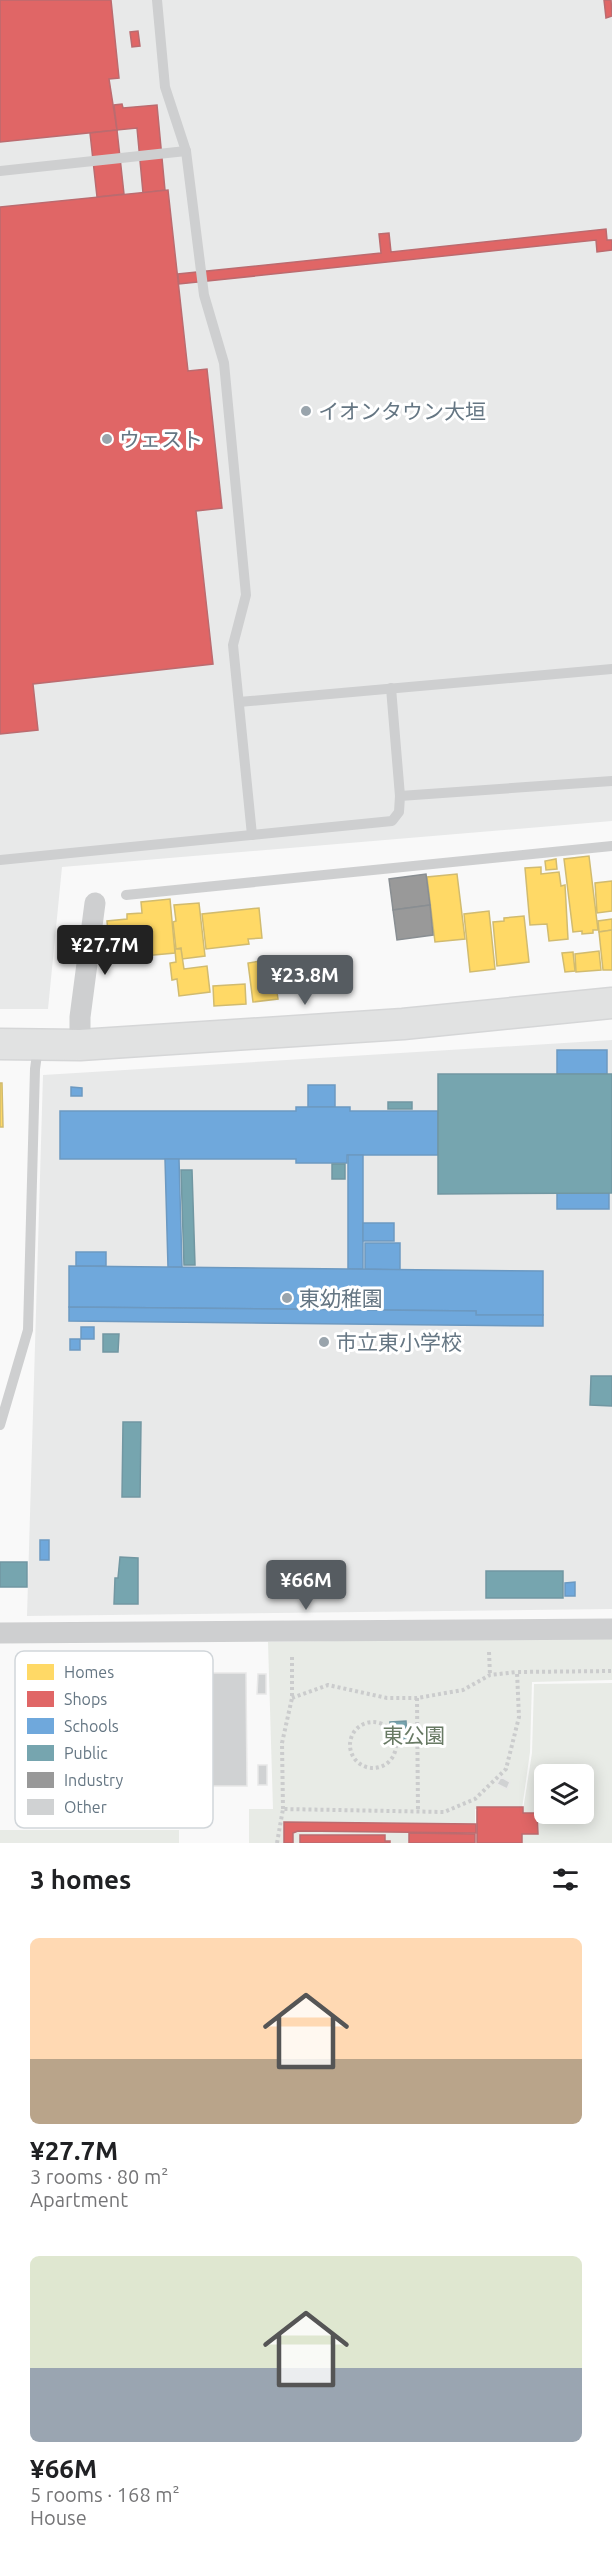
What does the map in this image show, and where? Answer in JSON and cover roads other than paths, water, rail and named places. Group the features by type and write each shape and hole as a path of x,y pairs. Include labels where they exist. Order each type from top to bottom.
{"street":[{"path":"80,1045 80,1017 95,903"},
{"path":"0,1044 80,1045 403,1024 612,1003"},
{"path":"0,1633 612,1629"}],"lane":[{"path":"157,0 165,87 186,151 204,295 224,363 246,595 233,645 252,835"},
{"path":"0,171 186,151"},
{"path":"239,702 612,669"},
{"path":"0,860 392,821 399,812 400,796 391,688"},
{"path":"400,796 612,781"},
{"path":"126,895 612,846"},
{"path":"0,1425 5,1389 28,1330 35,1069 38,1043"}],"place":[{"name":"イオンタウン大垣","path":"306,411"},
{"name":"ウェスト","path":"107,439"},
{"name":"東幼稚園","path":"287,1298"},
{"name":"市立東小学校","path":"324,1342"}],"park label":[{"name":"東公園","path":"414,1735"}]}
